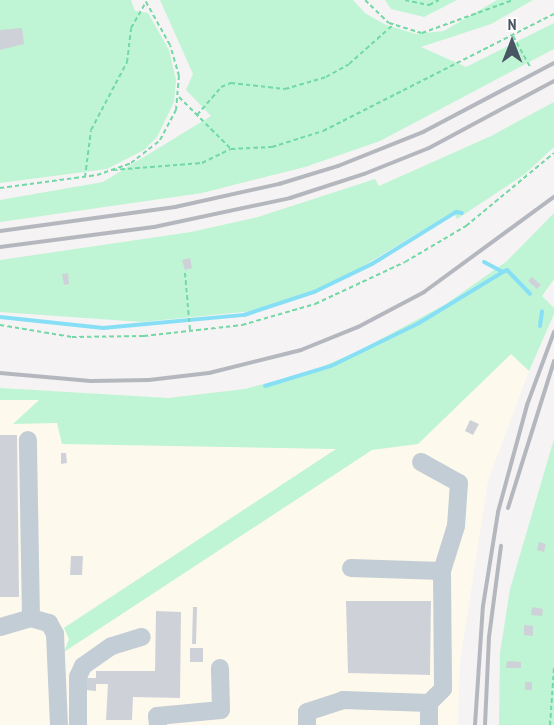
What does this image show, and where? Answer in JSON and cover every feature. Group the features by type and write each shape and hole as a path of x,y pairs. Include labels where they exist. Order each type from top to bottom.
{"lane":[{"path":"28,440 31,618"},
{"path":"421,462 459,483 456,526 442,571 443,689 429,703 429,725"},
{"path":"351,568 442,571"},
{"path":"0,627 31,618 49,623 55,634 59,725"},
{"path":"78,725 78,677 82,666 112,646 142,637"},
{"path":"158,725 158,716 221,710 220,668"},
{"path":"307,725 307,712 343,700 429,703"}],"path":[{"path":"365,0 393,26 422,33 513,0"},
{"path":"405,0 429,5 439,0"},
{"path":"0,188 84,178 113,170 141,157 160,140 172,119 179,97 174,54 146,1"},
{"path":"84,178 91,130 105,97 124,70 131,28 146,1"},
{"path":"113,170 202,163 231,148 272,147 323,131 554,14"},
{"path":"196,115 221,87 231,84 285,89 326,77 349,64 393,26"},
{"path":"513,36 531,68"},
{"path":"179,97 231,148"},
{"path":"0,325 72,337 190,331 242,325 341,295 466,226 554,153"},
{"path":"185,273 190,331"},
{"path":"550,725 554,668"}],"shaded area":[{"path":"511,354 529,371 488,481 460,663 458,725 0,725 0,400 40,400 171,446 337,449 64,627 69,639 65,650 403,430 418,444"}],"green space":[{"path":"0,0 131,0 135,11 148,13 169,50 176,80 174,102 157,137 144,150 107,169 0,183"},
{"path":"160,0 353,0 365,13 386,25 416,34 444,31 497,0 533,0 491,24 421,47 466,67 554,23 554,49 380,141 305,167 202,193 0,222 0,200 103,182 211,116 186,90 193,74"},
{"path":"385,0 457,0 424,17 391,9"},
{"path":"554,102 554,147 525,174 457,219 453,212 340,280 292,300 253,311 142,322 0,312 0,260 191,232 258,217 375,179 379,186 491,136"},
{"path":"554,213 554,279 542,296 554,308 554,314 529,371 511,354 418,444 372,450 64,652 69,639 64,628 336,449 62,444 57,423 13,424 39,400 0,400 0,388 168,398 245,389 309,372 357,352 446,304 507,261"},
{"path":"554,439 554,725 499,725 500,653 510,589"}],"building":[{"path":"22,28 24,44 0,50 0,30"},
{"path":"190,258 192,268 185,270 182,260"},
{"path":"68,273 69,284 64,285 62,274"},
{"path":"532,277 541,285 537,289 528,281"},
{"path":"470,420 479,424 473,435 465,431"},
{"path":"0,435 17,435 19,597 0,597"},
{"path":"61,453 66,453 67,463 61,464"},
{"path":"539,542 546,544 544,552 537,550"},
{"path":"71,556 83,556 82,575 70,575"},
{"path":"346,601 431,601 430,675 348,673"},
{"path":"193,607 197,607 196,644 192,644"},
{"path":"532,607 543,609 542,616 531,615"},
{"path":"156,611 181,612 180,698 133,697 132,720 106,720 108,684 96,684 96,691 86,690 86,678 96,678 96,671 155,671"},
{"path":"524,625 533,626 533,636 524,635"},
{"path":"190,648 203,648 203,662 190,662"},
{"path":"507,661 521,662 521,668 506,668"},
{"path":"525,682 532,682 532,690 525,690"}],"waterway":[{"path":"0,317 103,328 244,315 314,292 372,264 456,212 462,213"},
{"path":"484,262 503,272 507,270 530,294"},
{"path":"265,386 331,366 419,323 503,272"},
{"path":"540,326 542,311"}],"railway":[{"path":"0,231 175,207 279,184 338,166 423,132 554,63"},
{"path":"0,247 154,227 290,198 364,174 429,148 554,81"},
{"path":"0,373 91,381 149,380 209,373 301,350 358,327 424,292 554,197"},
{"path":"475,725 483,606 498,512 527,405 554,332"},
{"path":"508,508 554,361"},
{"path":"485,725 489,637 501,546"}]}
